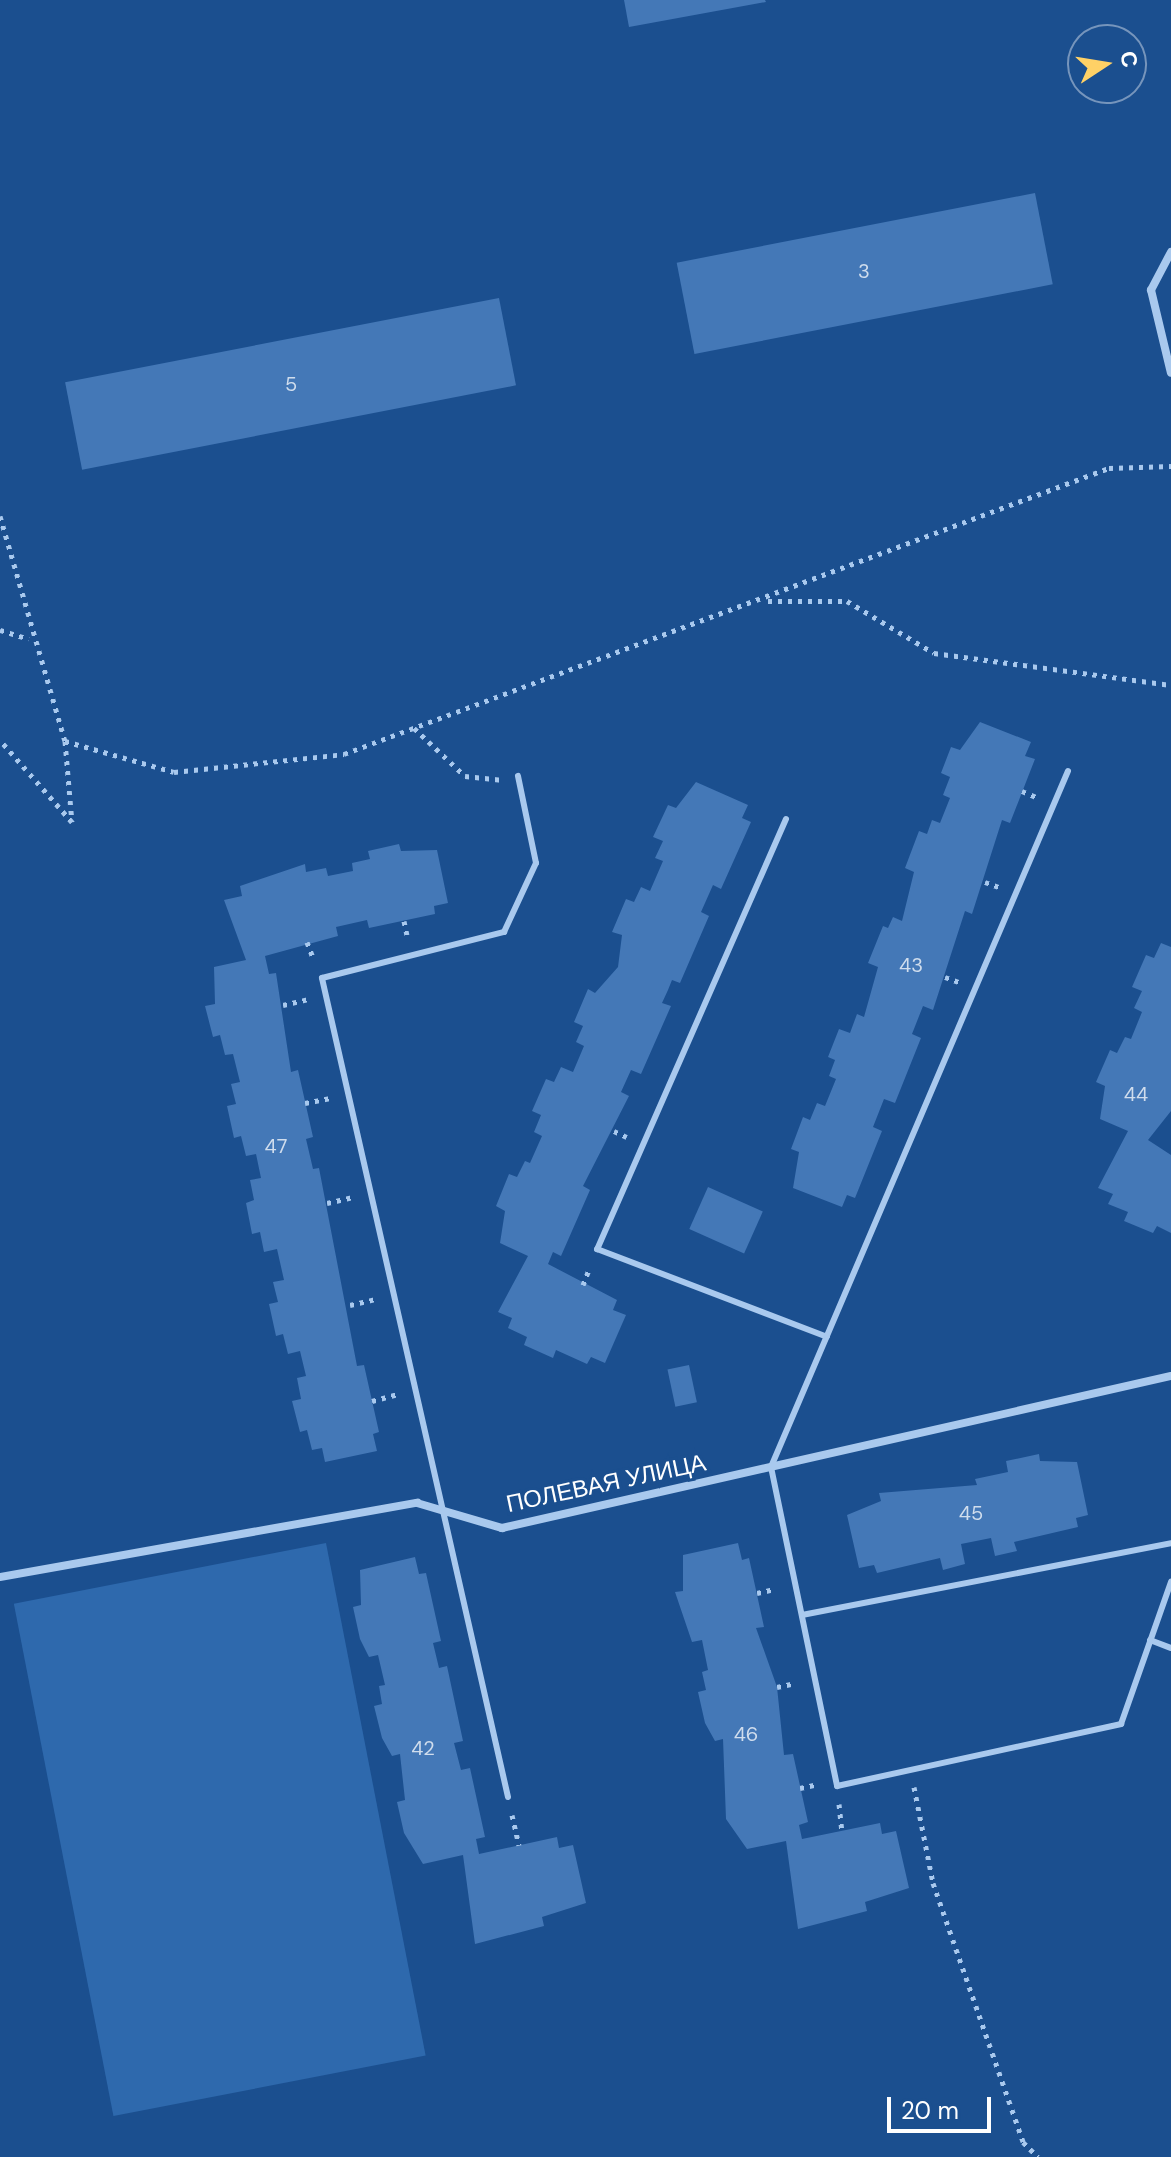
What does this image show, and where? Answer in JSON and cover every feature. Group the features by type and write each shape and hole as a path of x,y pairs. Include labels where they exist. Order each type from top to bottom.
{"street":[{"path":"1171,252 1151,290 1171,373"},
{"name":"ПОЛЕВАЯ УЛИЦА","path":"0,1577 417,1503 502,1528 1171,1376"}],"lane":[{"path":"1068,771 771,1467 837,1786 1121,1724 1171,1582"},
{"path":"508,1797 322,978 504,932 536,863 518,776"},
{"path":"786,819 597,1249 827,1337"},
{"path":"802,1615 1171,1543"},
{"path":"1150,1640 1171,1648"}],"path":[{"path":"65,741 174,772 344,754 763,601 1109,468 1171,466"},
{"path":"0,516 30,640 65,741 72,822 0,740"},
{"path":"763,601 847,601 934,653 1171,685"},
{"path":"0,630 30,640"},
{"path":"414,728 465,776 518,776"},
{"path":"911,1770 933,1883 1023,2142 1038,2157"},
{"path":"508,1797 519,1845"}],"shaded area":[{"path":"326,1543 426,2055 113,2116 14,1604"}],"building":[{"path":"624,0 765,0 766,2 629,27"},
{"path":"1035,193 1053,284 694,354 677,263"},
{"path":"499,298 516,385 82,470 65,382"},
{"path":"980,722 1031,742 1025,756 1035,759 1010,823 1002,820 972,914 965,911 933,1010 923,1006 912,1034 921,1038 895,1103 884,1099 873,1127 882,1131 855,1198 847,1195 842,1207 793,1188 799,1152 791,1149 803,1117 810,1120 817,1103 825,1106 836,1079 829,1076 835,1060 828,1057 839,1029 850,1033 857,1014 864,1017 878,967 868,963 883,926 888,928 893,917 902,921 914,872 905,868 919,831 927,834 932,820 940,823 950,798 943,795 950,777 941,773 951,747 960,750"},
{"path":"696,782 748,805 742,818 751,822 721,889 713,885 701,912 709,916 680,983 672,980 662,1003 671,1006 641,1074 631,1070 621,1092 629,1096 583,1186 590,1190 561,1256 553,1252 548,1264 617,1300 613,1310 626,1315 605,1363 591,1357 587,1364 556,1350 553,1358 524,1345 527,1337 508,1328 512,1318 498,1312 528,1256 500,1243 505,1211 496,1206 509,1174 517,1177 525,1161 530,1163 542,1136 534,1132 541,1115 532,1111 546,1079 554,1082 561,1067 573,1072 584,1046 576,1042 583,1026 574,1022 588,989 595,993 618,967 622,935 612,932 626,899 634,902 641,887 650,891 663,861 655,858 663,841 653,837 668,805 676,808"},
{"path":"399,844 401,851 437,850 448,903 434,906 435,914 369,928 367,920 336,927 338,936 265,956 269,974 276,973 291,1072 298,1070 313,1137 306,1139 313,1169 319,1168 357,1366 364,1365 379,1432 373,1434 377,1451 325,1462 322,1448 312,1450 307,1430 300,1432 292,1401 301,1399 297,1378 306,1376 300,1351 288,1354 283,1334 276,1336 269,1304 278,1302 273,1282 284,1280 277,1249 264,1252 260,1232 252,1234 246,1203 254,1200 250,1180 261,1178 256,1154 246,1156 241,1136 234,1138 227,1106 236,1104 231,1084 240,1082 233,1054 225,1055 220,1035 213,1037 205,1006 215,1004 214,967 246,960 224,900 242,896 240,886 305,864 306,872 326,868 328,876 353,871 352,863 370,859 368,851"},
{"path":"1161,943 1171,947 1171,1111 1148,1140 1171,1155 1171,1233 1157,1226 1153,1233 1124,1221 1128,1212 1108,1204 1113,1194 1098,1188 1128,1131 1100,1119 1105,1086 1096,1082 1110,1050 1117,1053 1125,1037 1131,1039 1142,1012 1134,1008 1142,991 1132,987 1146,955 1154,958"},
{"path":"708,1187 763,1211 744,1253 689,1229"},
{"path":"689,1365 697,1402 675,1407 667,1370"},
{"path":"1039,1454 1040,1461 1077,1462 1088,1515 1076,1518 1078,1527 1014,1542 1017,1551 995,1556 991,1538 961,1544 965,1564 943,1570 940,1558 877,1573 874,1565 859,1568 847,1515 881,1501 879,1493 977,1485 975,1479 1008,1472 1006,1461"},
{"path":"738,1543 742,1560 749,1558 764,1627 756,1628 777,1687 784,1755 793,1754 808,1822 799,1825 802,1839 880,1823 882,1834 896,1831 909,1888 865,1902 867,1911 798,1929 786,1841 747,1849 726,1819 723,1739 715,1741 705,1723 698,1692 706,1690 702,1672 708,1670 702,1640 692,1642 675,1592 683,1591 683,1555"},
{"path":"415,1557 419,1574 426,1573 441,1641 433,1643 439,1668 447,1666 463,1741 454,1743 461,1770 470,1768 485,1837 476,1839 479,1854 557,1837 559,1848 573,1845 586,1903 542,1917 544,1926 475,1944 463,1855 423,1864 404,1833 397,1802 405,1800 400,1754 392,1756 382,1738 374,1706 382,1704 379,1686 385,1685 378,1655 369,1657 360,1639 353,1607 361,1605 360,1570"}]}
